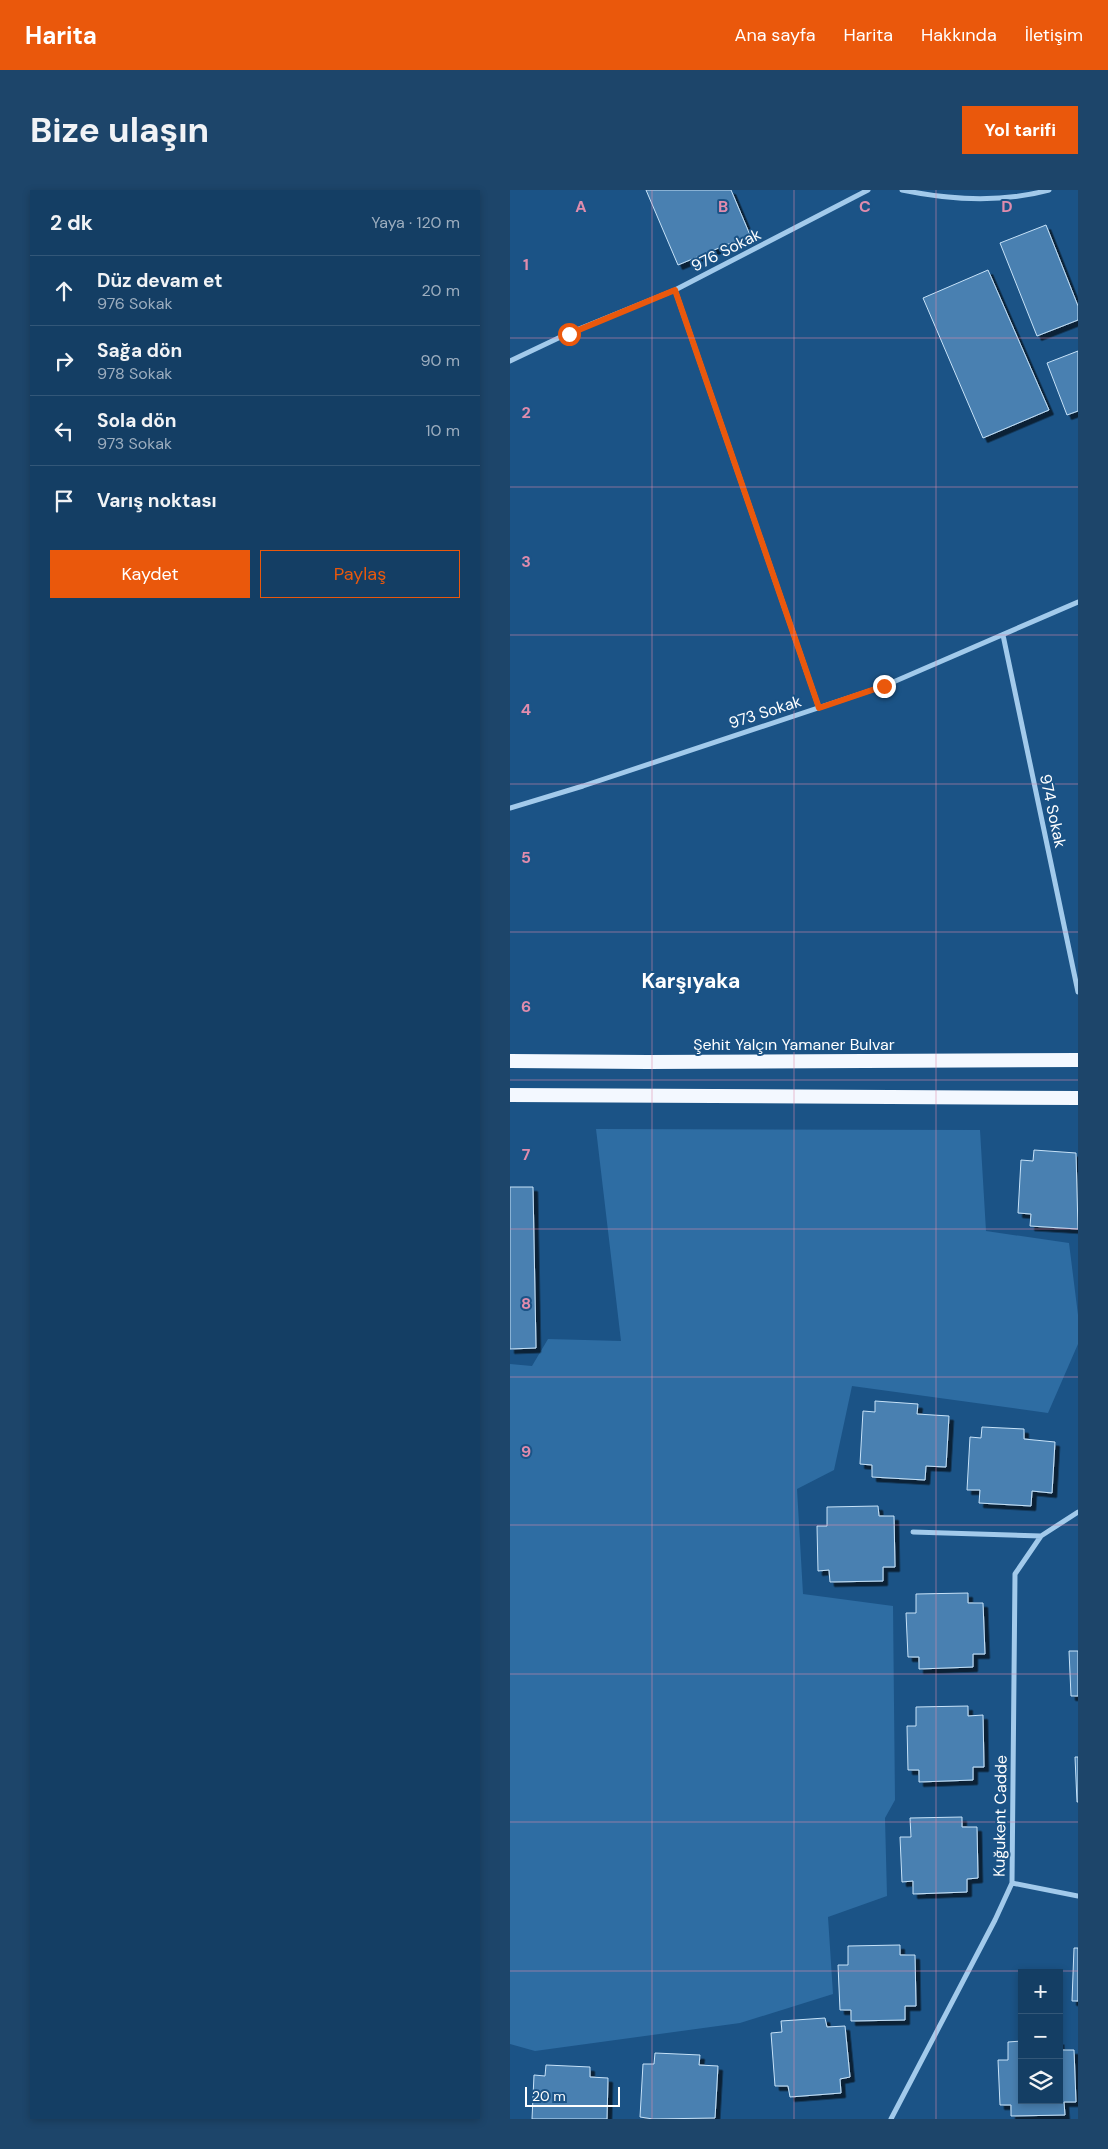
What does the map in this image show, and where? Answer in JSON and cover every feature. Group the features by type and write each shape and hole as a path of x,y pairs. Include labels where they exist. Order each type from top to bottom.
{"highway":[{"name":"Şehit Yalçın Yamaner Bulvar","path":"510,1061 1078,1060"},
{"path":"510,1095 1078,1098"}],"street":[{"name":"976 Sokak","path":"510,361 675,290 868,190"},
{"path":"902,190 964,199 997,198 1049,190"},
{"path":"675,290 819,708"},
{"name":"973 Sokak","path":"510,808 583,786 884,686 1078,602"},
{"name":"974 Sokak","path":"1003,635 1078,992"},
{"name":"Kuğukent Cadde","path":"892,2119 995,1920 1012,1883 1015,1574 1041,1536 1078,1512"},
{"path":"913,1532 1041,1536"},
{"path":"1012,1883 1078,1896"}],"shaded area":[{"path":"596,1129 980,1130 986,1231 1069,1243 1078,1315 1078,1344 1048,1413 852,1386 834,1470 797,1489 803,1594 893,1606 895,1800 885,1818 887,1896 828,1917 833,1994 740,2023 535,2051 510,2044 510,1364 532,1366 548,1339 621,1341"}],"building":[{"path":"646,190 731,190 750,235 678,265"},
{"path":"1046,225 1078,306 1078,320 1037,336 1000,243"},
{"path":"988,270 1049,410 983,438 923,298"},
{"path":"1078,351 1078,411 1067,415 1047,363"},
{"path":"1034,1150 1076,1153 1078,1229 1030,1226 1031,1214 1018,1213 1021,1160 1033,1161"},
{"path":"510,1187 533,1187 536,1348 510,1349"},
{"path":"875,1401 918,1404 917,1414 949,1416 946,1467 926,1466 925,1480 872,1477 872,1465 860,1464 863,1411 875,1412"},
{"path":"982,1427 1024,1429 1024,1439 1055,1442 1052,1493 1032,1491 1031,1506 979,1503 980,1490 967,1490 970,1437 981,1438"},
{"path":"878,1506 879,1516 894,1516 895,1567 883,1567 883,1581 830,1582 829,1570 818,1571 817,1526 827,1526 827,1507"},
{"path":"968,1593 968,1603 983,1603 985,1654 973,1654 973,1667 919,1669 919,1657 908,1657 906,1613 916,1613 916,1594"},
{"path":"1069,1651 1078,1651 1078,1696 1071,1696"},
{"path":"968,1706 968,1716 983,1715 984,1767 973,1767 973,1780 919,1782 919,1770 908,1770 907,1726 916,1726 916,1707"},
{"path":"1075,1757 1078,1757 1078,1802 1077,1802"},
{"path":"962,1817 962,1827 977,1827 978,1878 967,1879 967,1892 913,1894 913,1881 902,1882 900,1837 911,1837 910,1818"},
{"path":"900,1945 900,1955 915,1955 916,2006 905,2006 905,2020 851,2021 851,2010 840,2010 838,1965 848,1965 848,1946"},
{"path":"1074,1948 1078,1948 1078,2001 1072,2001"},
{"path":"825,2018 827,2027 845,2026 850,2077 840,2079 841,2093 790,2097 788,2086 775,2086 771,2033 782,2032 781,2021"},
{"path":"1018,2041 1018,2104 1063,2104 1063,2050 1074,2050 1076,2102 1064,2102 1065,2115 1011,2116 1011,2105 1000,2105 998,2060 1008,2060 1008,2042"},
{"path":"655,2053 700,2055 699,2065 718,2066 715,2118 653,2119 640,2117 643,2064 654,2064"},
{"path":"546,2065 590,2067 590,2077 608,2078 607,2119 532,2119 534,2075 545,2076"}],"district":[{"name":"Karşıyaka","path":"691,981"}],"route":[{"path":"569,334 675,290 819,708 884,686"}]}
